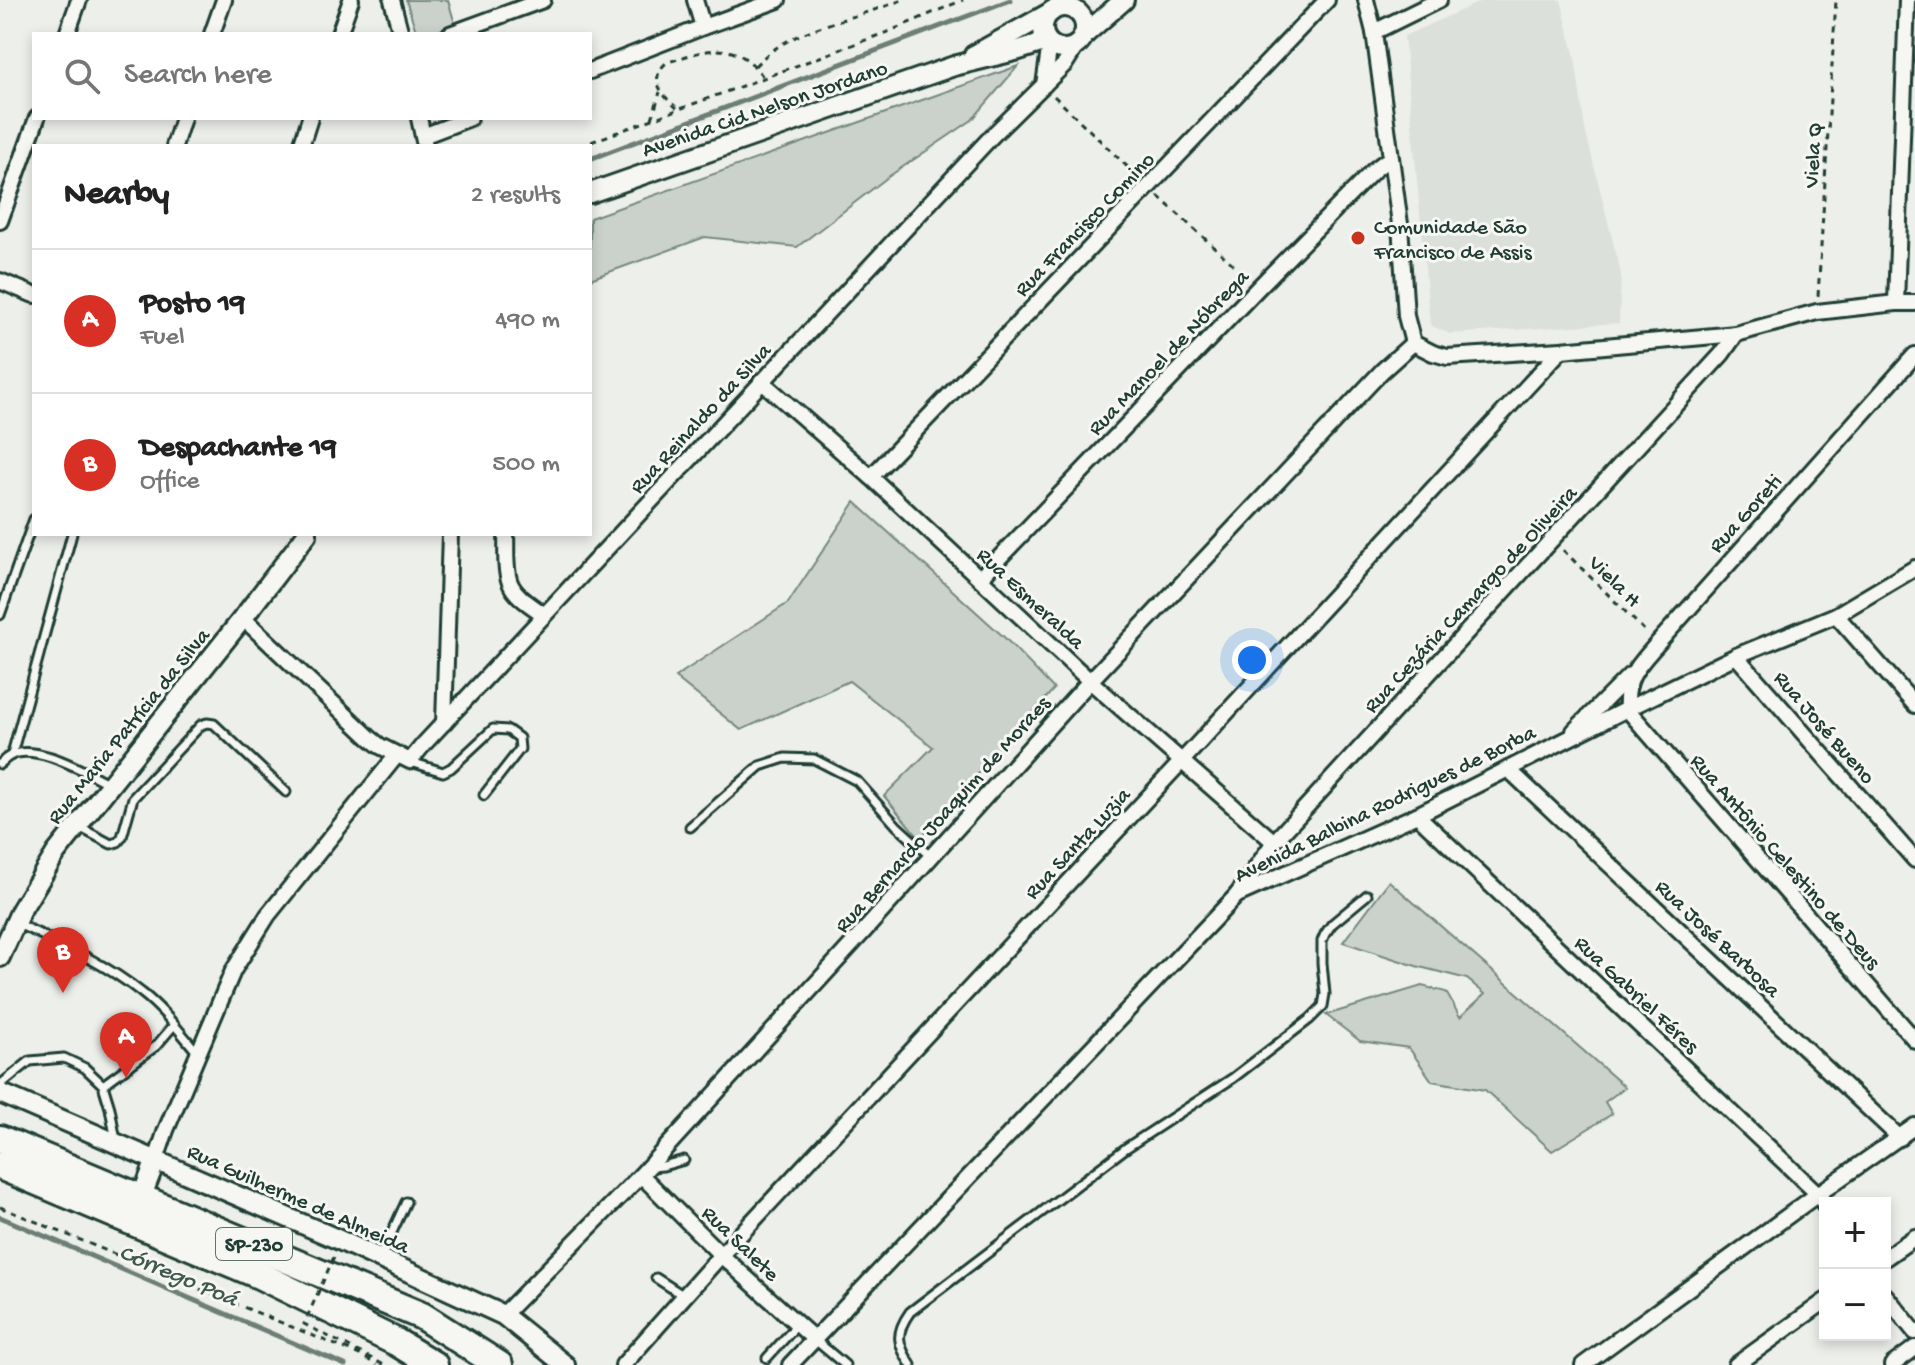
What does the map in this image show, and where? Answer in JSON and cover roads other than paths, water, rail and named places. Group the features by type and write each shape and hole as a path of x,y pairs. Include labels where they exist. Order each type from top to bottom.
{"highway":[{"name":"SP-230","path":"0,1139 259,1275 396,1342 434,1365"},
{"name":"SP-230","path":"0,1166 137,1210 422,1316 499,1365"}],"street":[{"path":"68,32 79,0"},
{"path":"213,32 224,0"},
{"path":"340,32 351,0"},
{"path":"392,0 400,32"},
{"path":"455,32 543,0"},
{"path":"695,0 703,27"},
{"path":"592,70 778,0"},
{"path":"1049,42 1063,49 1080,40 1124,0"},
{"name":"Rua Francisco Comino","path":"871,477 1327,0"},
{"path":"1366,0 1374,32 1400,224 1406,316 1413,343 1447,357 1561,350 1736,334 1817,312 1915,303"},
{"path":"1374,32 1439,0"},
{"path":"1896,303 1907,0"},
{"path":"1044,85 1049,42 1044,26 1065,7 1070,8 1084,22 1080,40"},
{"name":"Avenida Cid Nelson Jordano","path":"954,66 1065,7"},
{"name":"Rua Reinaldo da Silva","path":"156,1160 233,971 268,915 403,758 444,723 761,381 992,136 1065,64 1080,40"},
{"name":"Avenida Cid Nelson Jordano","path":"592,192 954,66 1049,42"},
{"path":"0,221 36,120"},
{"path":"175,144 182,120"},
{"path":"302,144 309,120"},
{"path":"419,120 424,141 466,120"},
{"name":"Rua Manoel de Nóbrega","path":"980,578 1258,288 1374,170 1390,158"},
{"path":"0,281 32,294"},
{"name":"Rua Cezária Camargo de Oliveira","path":"1237,895 1274,842 1722,354 1736,334"},
{"name":"Rua Bernardo Joaquim de Moraes","path":"503,1315 644,1171 1090,681 1382,371 1413,343"},
{"name":"Rua Santa Luzia","path":"623,1365 721,1255 1561,350"},
{"name":"Rua Goreti","path":"1565,740 1633,672 1915,355"},
{"name":"Rua Esmeralda","path":"761,381 871,477 1090,681 1274,842"},
{"name":"Rua Maria Patrícia da Silva","path":"0,957 15,922 56,853 305,536"},
{"path":"444,723 450,536"},
{"path":"506,536 511,585 520,597 544,615"},
{"name":"Avenida Balbina Rodrigues de Borba","path":"790,1365 1237,895 1417,815 1736,656 1836,615 1915,568"},
{"path":"1836,615 1915,705"},
{"path":"243,618 370,738 403,758"},
{"name":"Rua José Bueno","path":"1736,656 1915,860"},
{"path":"1627,709 1626,693 1633,672"},
{"name":"Rua Antônio Celestino de Deus","path":"1627,709 1915,1040"},
{"name":"Rua José Barbosa","path":"1508,769 1900,1138"},
{"name":"Rua Gabriel Féres","path":"1417,815 1819,1197"},
{"name":"Rua Guilherme de Almeida","path":"0,1093 380,1258 503,1315 565,1365"},
{"path":"1824,1197 1915,1126"},
{"path":"137,1210 156,1160"},
{"name":"Rua Salete","path":"644,1171 721,1255 814,1339"},
{"path":"1583,1365 1819,1200"},
{"path":"1891,1254 1915,1237"},
{"path":"1891,1302 1915,1332"},
{"path":"1736,1365 1819,1305"},
{"path":"1892,1365 1915,1348"}],"lane":[{"path":"0,615 32,525"},
{"path":"12,754 71,536"},
{"path":"77,826 111,844 118,842 133,798 201,725 207,723 214,724 286,792"},
{"path":"403,758 443,772 493,729 508,730 519,738 520,749 484,795"},
{"path":"0,764 12,754 29,752 56,759 110,785"},
{"path":"690,827 760,766 785,758 814,759 857,781 897,826 931,857"},
{"path":"911,1365 900,1349 899,1327 910,1312 1126,1148 1233,1078 1323,1006 1322,941 1332,924 1367,895"},
{"path":"15,922 82,954 121,977 144,994 199,1053"},
{"path":"103,1085 156,1046 174,1025"},
{"path":"0,1085 30,1061 64,1058 85,1068 103,1085 116,1143"},
{"path":"644,1171 684,1160"},
{"path":"380,1258 406,1202"},
{"path":"656,1278 684,1296"},
{"path":"767,1358 797,1325"},
{"path":"814,1339 845,1365"}],"waterway":[{"path":"592,158 1010,0"},
{"name":"Córrego Poá","path":"0,1217 345,1365"}],"place":[{"name":"Comunidade São Francisco de Assis","path":"1358,238"},
{"name":"Despachante 19","path":"63,993"},
{"name":"Posto 19","path":"126,1078"}]}
